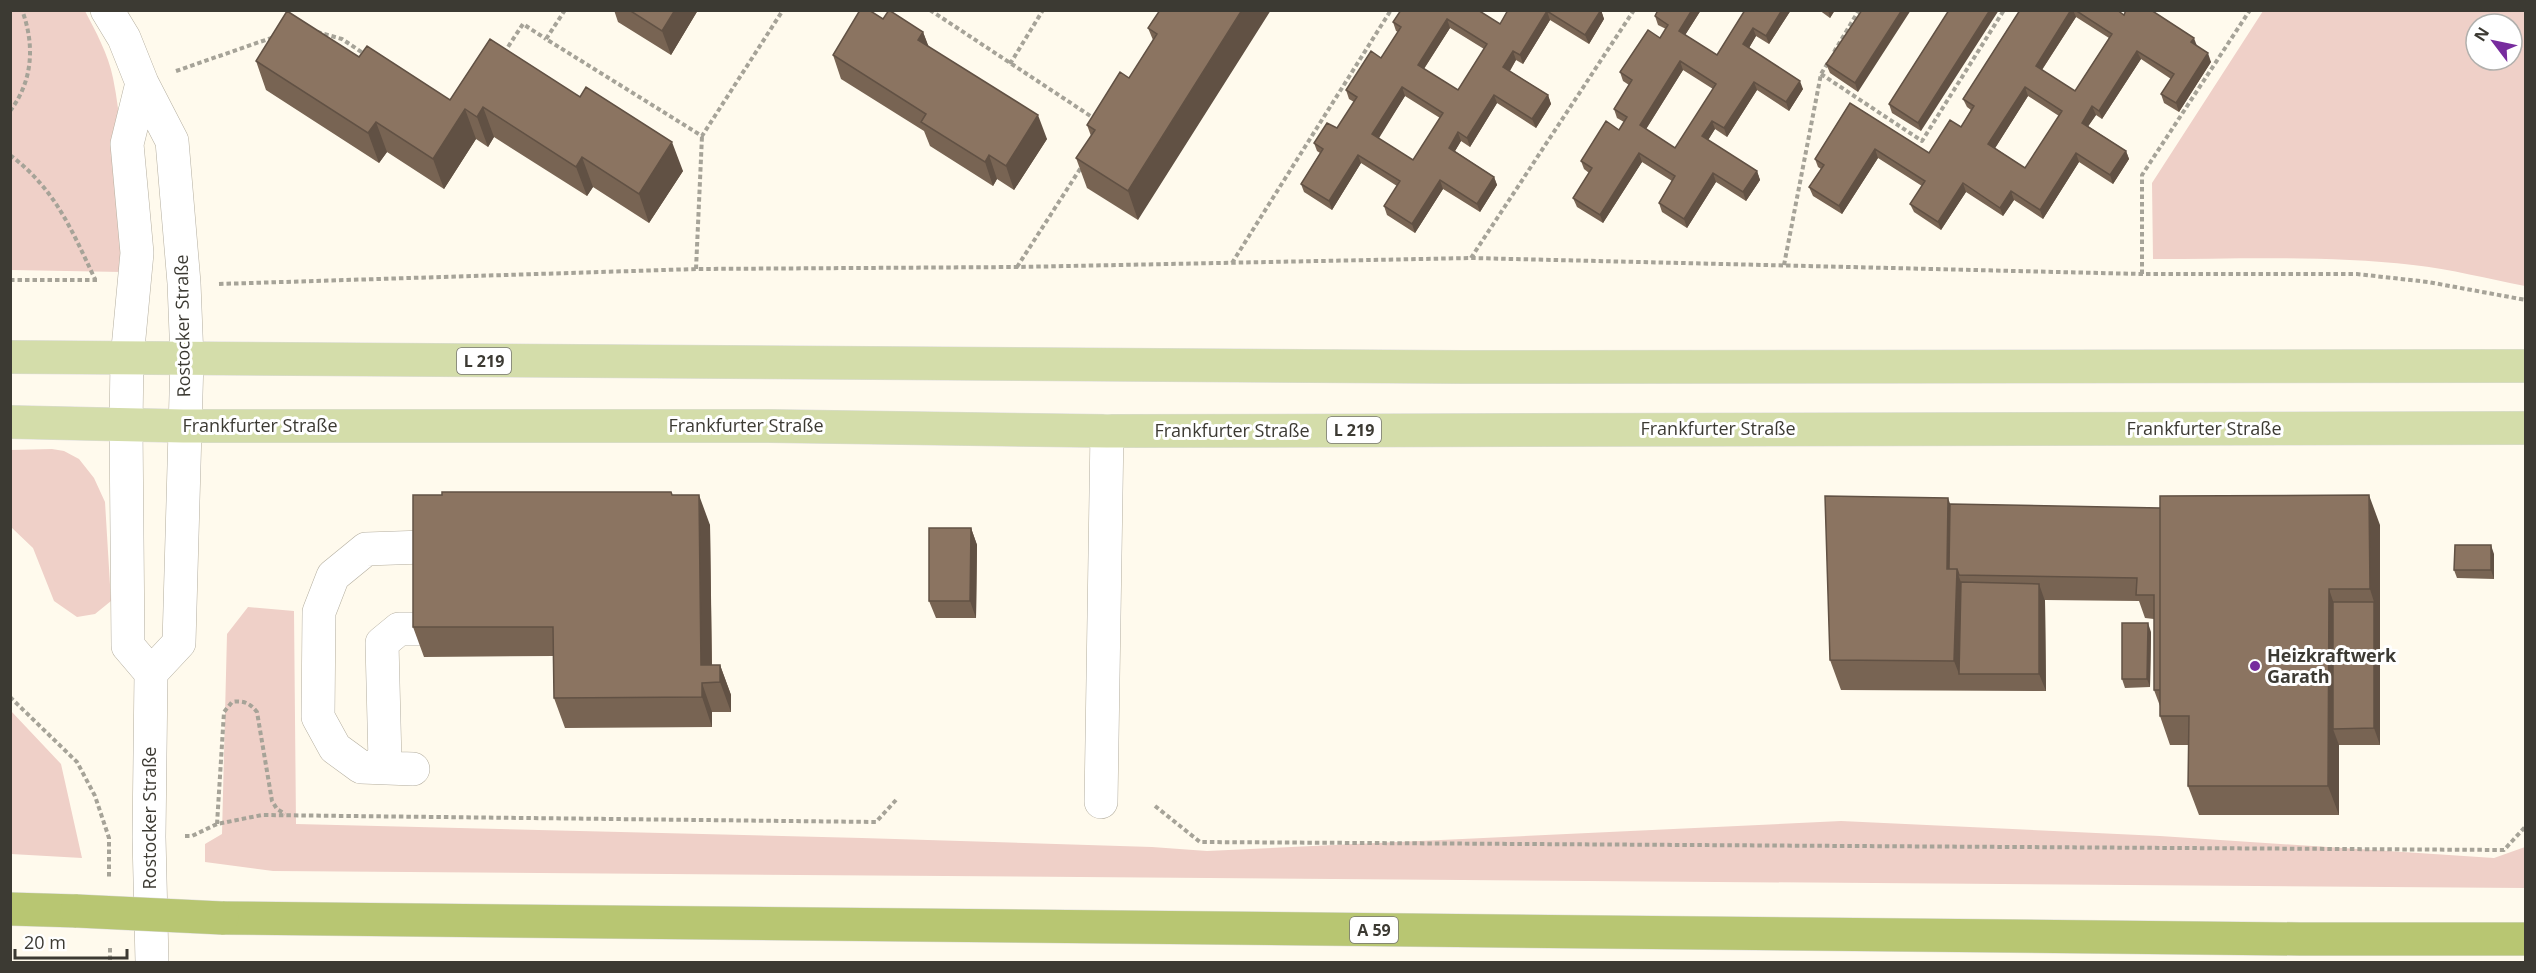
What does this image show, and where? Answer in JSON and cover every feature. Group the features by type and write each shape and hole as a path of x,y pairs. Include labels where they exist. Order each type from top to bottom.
{"highway":[{"name":"A 59","path":"10,909 222,918 2300,939 2526,939"}],"main road":[{"name":"L 219","path":"10,357 1463,367 2526,366"},
{"name":"Frankfurter Straße","path":"10,422 183,426 768,426 1107,431 2526,428"}],"street":[{"name":"Rostocker Straße","path":"107,10 124,38 142,83 171,141 184,283 187,359 183,426 185,495 179,643 151,673 149,837 152,963"},
{"path":"142,83 128,144 137,253 127,359 128,646 151,673"},
{"path":"1101,802 1107,431"},
{"path":"424,546 366,549 333,576 319,612 318,717 335,748 361,767 399,766 381,644 399,629 424,629"}],"path":[{"path":"10,111 22,91 30,64 31,45 22,10"},
{"path":"546,39 565,10"},
{"path":"696,269 702,136 783,10"},
{"path":"930,10 1098,120"},
{"path":"1010,64 1043,10"},
{"path":"1232,263 1391,10"},
{"path":"1471,258 1634,10"},
{"path":"1784,265 1821,74 1859,10"},
{"path":"1821,74 1922,141 2004,10"},
{"path":"2142,274 2142,175 2250,10"},
{"path":"499,61 523,24 702,136"},
{"path":"313,31 342,39 372,58"},
{"path":"142,83 275,37"},
{"path":"10,154 25,166 61,208 95,279"},
{"path":"1017,267 1088,157"},
{"path":"184,283 247,284 696,269 1017,267 1471,258 2142,274 2356,274 2428,282 2526,300"},
{"path":"10,280 134,280"},
{"path":"10,697 77,762 95,796 109,838"},
{"path":"287,815 272,801 257,712 245,702 232,702 224,712 217,824 262,815 876,822 896,800"},
{"path":"1155,806 1200,842 2504,850 2526,826"}],"shaded area":[{"path":"11,11 85,11 105,52 113,78 120,126 123,175 122,272 11,270"},
{"path":"2263,11 2525,11 2525,286 2441,269 2381,262 2283,258 2153,259 2152,183"},
{"path":"10,450 64,451 79,459 94,478 105,502 111,601 95,614 77,617 54,601 33,548 11,527"},
{"path":"248,607 294,611 296,824 862,838 1152,847 1207,851 1841,821 2160,836 2494,858 2525,847 2525,888 273,871 205,862 205,844 222,834 227,634"},
{"path":"11,711 61,764 82,858 11,854"}],"building":[{"path":"629,10 675,10 662,31"},
{"path":"860,10 869,10 883,19 889,10 923,32 918,40 1038,115 1006,166 989,155 985,162 921,122 926,114 833,55"},
{"path":"1160,10 1242,10 1128,191 1076,158 1095,130 1087,125 1120,72 1129,78 1157,34 1148,28"},
{"path":"1401,10 1478,10 1500,24 1508,10 1601,10 1585,35 1547,11 1520,55 1513,51 1503,67 1548,95 1532,119 1494,95 1467,138 1458,132 1449,148 1494,177 1477,204 1440,180 1412,224 1384,206 1400,181 1358,155 1329,201 1301,184 1323,149 1314,143 1327,123 1337,128 1357,97 1346,90 1371,51 1381,58 1401,27 1393,22","holes":["1447,19 1487,44 1458,90 1418,65","1402,87 1443,113 1413,160 1372,134"]},
{"path":"1658,10 1692,10 1679,31 1717,55 1745,10 1782,10 1766,36 1753,28 1743,44 1800,81 1786,102 1754,82 1724,128 1712,121 1702,136 1757,171 1743,192 1713,173 1684,219 1659,203 1675,176 1639,153 1600,215 1573,198 1592,168 1581,161 1606,121 1619,130 1627,117 1614,109 1632,80 1620,72 1648,30 1660,38 1668,25 1655,16","holes":["1680,61 1716,84 1675,148 1640,125"]},
{"path":"1862,10 1902,10 1855,83 1826,64"},
{"path":"1949,10 1990,10 1918,123 1889,104"},
{"path":"2020,10 2071,10 2036,66 2075,91 2112,34 2075,10 2117,10 2124,15 2126,10 2151,10 2194,38 2191,42 2208,53 2176,103 2161,94 2174,74 2137,51 2099,111 2092,106 2082,123 2126,151 2110,175 2076,153 2040,210 2011,191 2000,208 1963,183 1938,222 1910,204 1925,181 1875,149 1839,206 1809,187 1824,165 1815,159 1850,103 1929,153 1950,120 1961,127 1974,106 1963,99","holes":["2025,87 2062,111 2025,168 1988,144"]},
{"path":"287,11 359,57 367,46 450,100 490,39 580,97 586,87 672,142 639,194 582,157 576,167 483,107 477,117 465,109 433,159 376,122 368,133 256,61"},
{"path":"442,492 671,492 672,495 699,495 701,665 720,665 720,682 702,683 702,697 554,698 553,627 413,627 413,495 442,495"},
{"name":"Heizkraftwerk Garath","path":"2369,495 2370,589 2329,589 2328,786 2188,786 2189,716 2160,716 2160,496"},
{"path":"1825,496 1948,498 1947,569 1957,569 1954,661 1830,660"},
{"path":"1950,504 2160,508 2160,690 2154,690 2154,595 2136,595 2137,578 1959,575 1957,569 1949,569"},
{"path":"929,528 971,528 970,601 929,601"},
{"path":"2455,545 2491,545 2491,570 2454,570"},
{"path":"1961,582 2039,584 2039,674 1959,674"},
{"path":"2333,602 2374,602 2374,728 2333,729"},
{"path":"2122,623 2148,623 2147,679 2122,679"}],"place":[{"name":"Heizkraftwerk Garath","path":"2255,666"}]}
